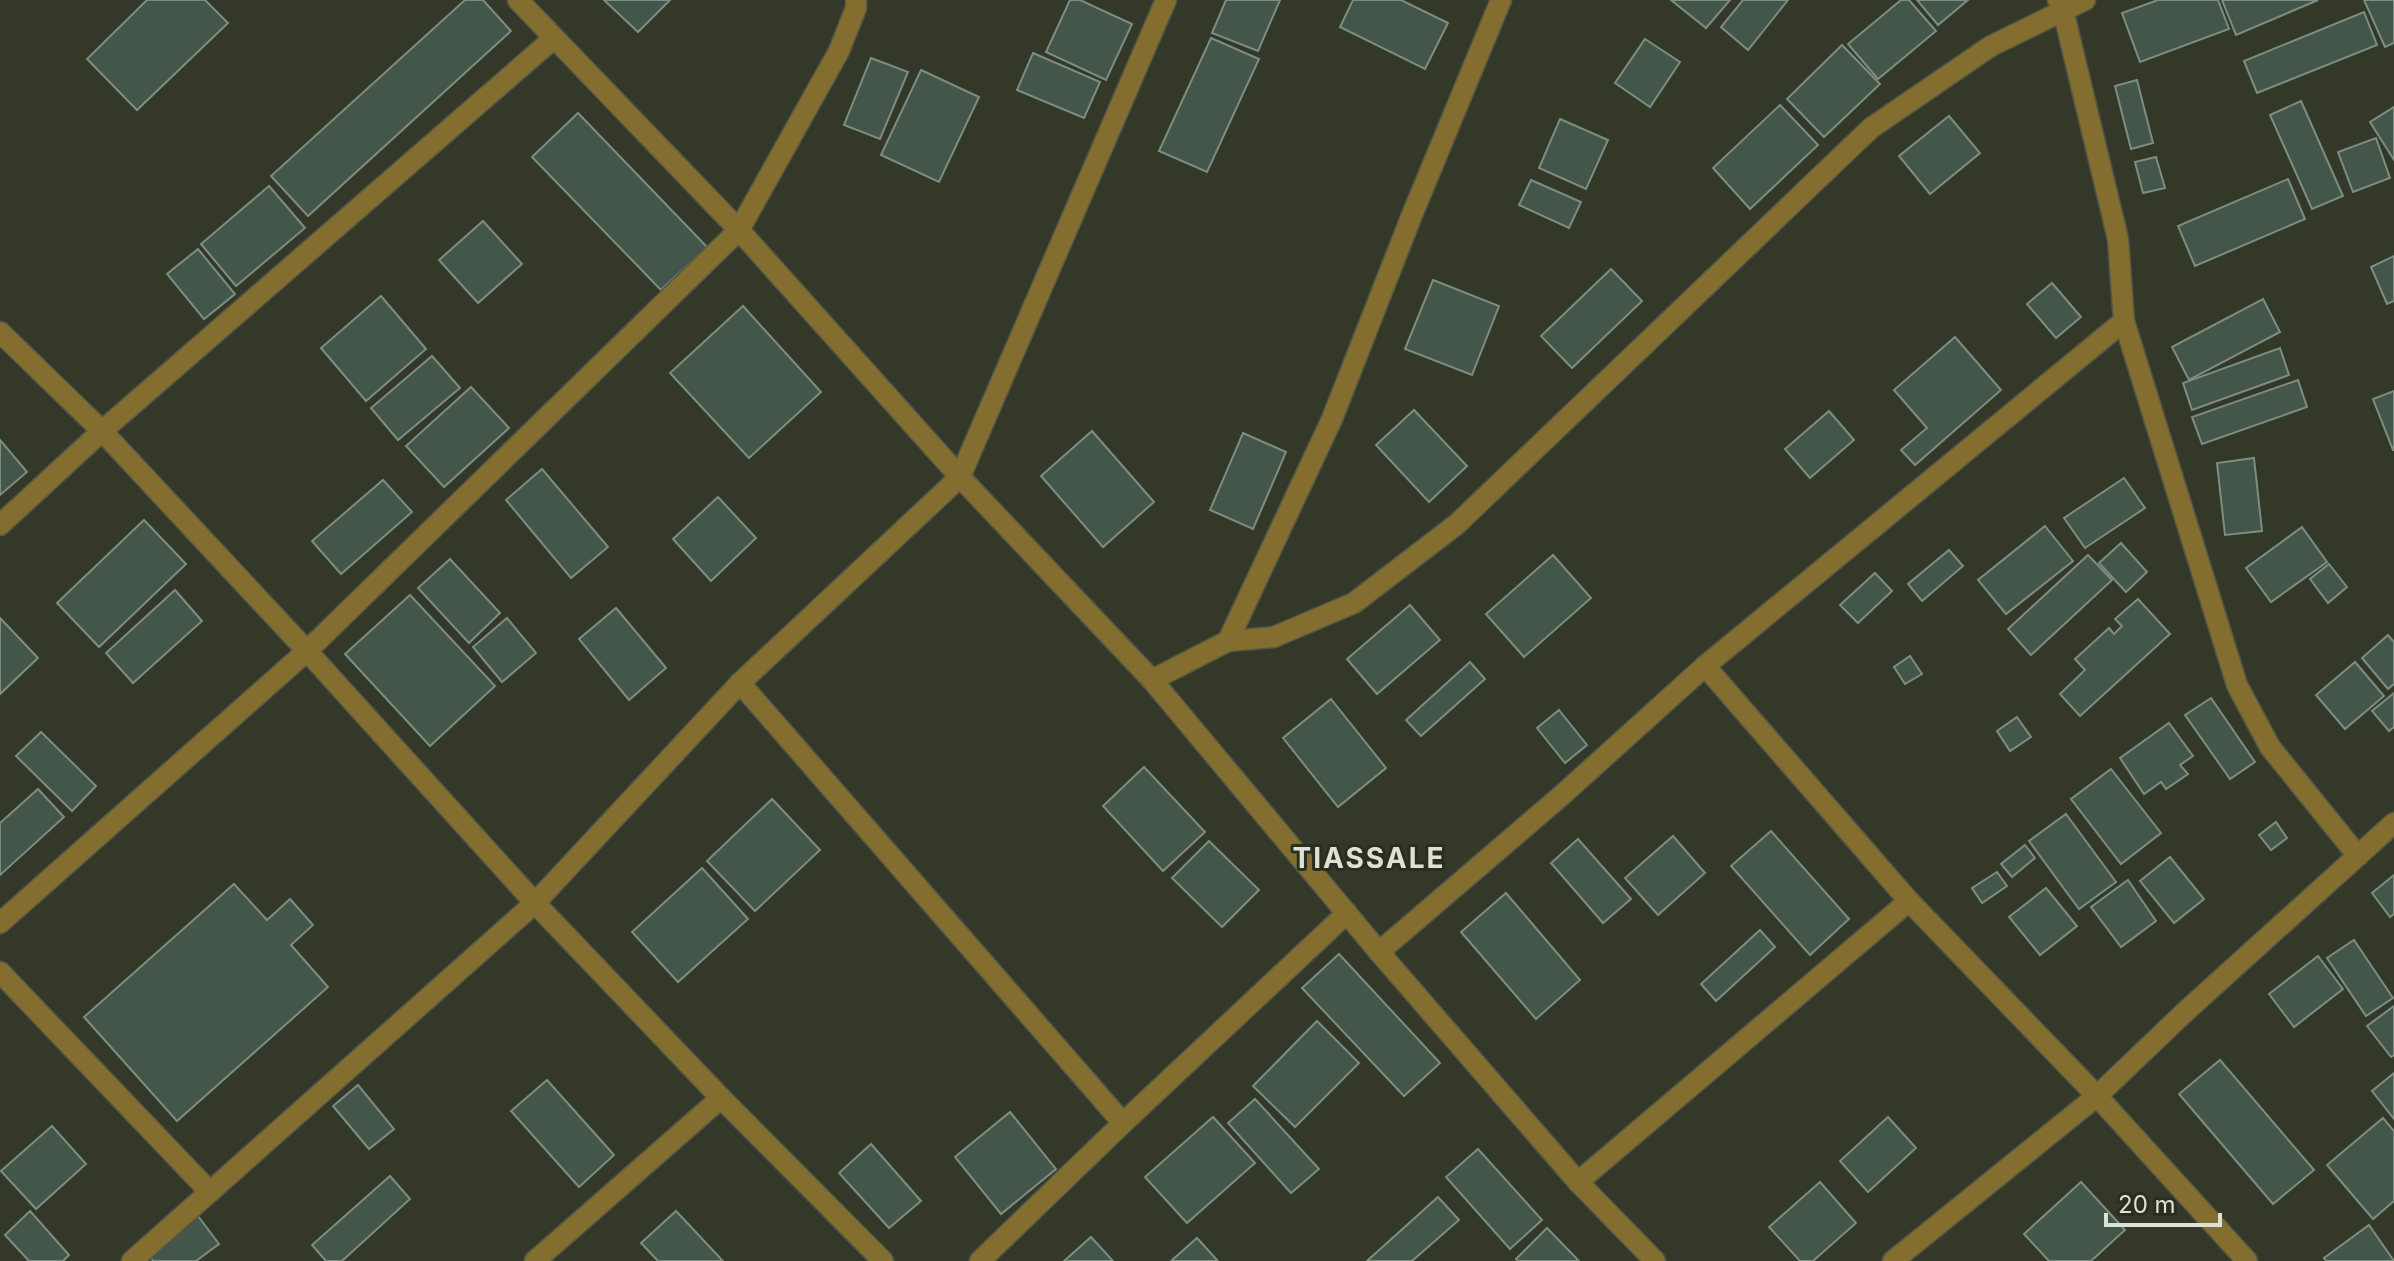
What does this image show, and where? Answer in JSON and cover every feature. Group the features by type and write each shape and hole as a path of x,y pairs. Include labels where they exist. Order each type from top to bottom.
{"street":[{"path":"518,0 739,230 960,477 1152,680 1379,952 1578,1182 1655,1261"},
{"path":"0,923 307,651 739,230 839,51 856,8 856,0"},
{"path":"132,1261 535,903 740,683 960,477 1166,0"},
{"path":"1228,641 1332,419 1501,0"},
{"path":"1152,680 1228,641 1274,637 1354,603 1404,567 1457,524 1871,128 1991,46 2060,5 2085,0"},
{"path":"2060,5 2118,239 2124,321 2237,685 2270,747 2358,856"},
{"path":"0,525 102,431 553,39"},
{"path":"1379,952 1561,796 1705,666 2124,321"},
{"path":"0,332 102,431 535,903 721,1098 883,1261"},
{"path":"1705,666 1909,901 2097,1096 2247,1261"},
{"path":"740,683 1123,1123"},
{"path":"1893,1261 2097,1096 2394,823"},
{"path":"1578,1182 1909,901"},
{"path":"980,1261 1347,913"},
{"path":"0,972 210,1192"},
{"path":"535,1261 721,1098"}],"building":[{"path":"147,0 205,0 228,23 137,110 87,59"},
{"path":"465,0 483,0 511,31 308,216 271,176"},
{"path":"604,0 670,0 638,32"},
{"path":"1070,0 1080,0 1132,24 1106,80 1046,52"},
{"path":"1226,0 1280,0 1258,51 1212,33"},
{"path":"1353,0 1401,0 1448,23 1425,69 1340,27"},
{"path":"1671,0 1730,0 1706,28"},
{"path":"1743,0 1788,0 1748,50 1721,27"},
{"path":"1901,0 1909,0 1936,31 1878,79 1848,44"},
{"path":"1917,0 1968,0 1938,25"},
{"path":"2158,0 2218,0 2229,29 2140,62 2122,13"},
{"path":"2222,0 2318,0 2236,35"},
{"path":"2364,0 2394,0 2394,43 2385,47"},
{"path":"2364,12 2377,45 2257,93 2244,61"},
{"path":"1211,38 1259,59 1207,172 1159,151"},
{"path":"1645,39 1680,62 1650,107 1615,83"},
{"path":"1842,45 1880,84 1824,137 1787,99"},
{"path":"1033,53 1100,82 1084,118 1017,90"},
{"path":"871,58 908,72 880,139 844,125"},
{"path":"921,70 979,97 939,182 881,155"},
{"path":"2137,80 2153,143 2131,149 2115,86"},
{"path":"2301,101 2343,196 2312,209 2270,115"},
{"path":"1780,105 1818,145 1750,209 1713,168"},
{"path":"2394,107 2394,160 2370,122"},
{"path":"578,113 707,247 661,290 532,157"},
{"path":"1949,116 1980,153 1930,194 1899,156"},
{"path":"1560,119 1608,140 1586,189 1539,168"},
{"path":"2376,138 2390,178 2353,192 2338,152"},
{"path":"2156,157 2165,188 2143,193 2135,162"},
{"path":"2288,179 2305,219 2195,266 2178,226"},
{"path":"1531,180 1581,202 1569,228 1519,205"},
{"path":"269,186 305,228 236,286 201,244"},
{"path":"483,221 522,264 478,303 439,260"},
{"path":"198,249 235,294 204,319 167,274"},
{"path":"2394,256 2394,301 2387,304 2371,267"},
{"path":"1611,269 1642,301 1572,368 1541,336"},
{"path":"1433,280 1499,306 1472,375 1405,349"},
{"path":"2052,283 2081,317 2056,338 2027,304"},
{"path":"381,296 426,349 366,401 321,348"},
{"path":"2263,299 2280,332 2189,380 2172,347"},
{"path":"743,306 821,392 749,458 670,373"},
{"path":"1955,337 2001,390 1915,465 1901,450 1927,428 1894,390"},
{"path":"2280,348 2289,375 2192,410 2183,383"},
{"path":"432,356 460,388 398,440 371,408"},
{"path":"2298,380 2307,407 2202,444 2192,417"},
{"path":"471,387 509,428 444,487 406,446"},
{"path":"2394,391 2394,450 2393,450 2373,399"},
{"path":"1414,410 1467,466 1429,502 1376,445"},
{"path":"1829,411 1854,440 1810,478 1785,449"},
{"path":"1092,431 1154,502 1103,547 1041,476"},
{"path":"1243,433 1286,452 1253,529 1210,510"},
{"path":"0,440 27,472 0,495"},
{"path":"2254,458 2262,531 2225,535 2217,463"},
{"path":"542,469 608,547 571,578 506,500"},
{"path":"2124,478 2145,508 2085,548 2064,518"},
{"path":"383,480 412,512 341,574 312,541"},
{"path":"718,497 756,538 711,581 673,539"},
{"path":"144,520 186,564 99,647 57,603"},
{"path":"2045,526 2073,561 2006,614 1978,580"},
{"path":"2302,527 2327,562 2271,602 2246,568"},
{"path":"2121,543 2147,572 2126,592 2099,563"},
{"path":"1949,550 1963,566 1922,601 1908,584"},
{"path":"1553,555 1591,598 1524,657 1486,614"},
{"path":"2088,555 2112,580 2031,655 2008,629"},
{"path":"450,559 500,613 469,643 418,588"},
{"path":"2329,564 2347,587 2328,603 2310,579"},
{"path":"1875,573 1892,591 1858,623 1840,605"},
{"path":"175,590 202,621 133,683 106,653"},
{"path":"410,595 495,686 430,746 345,654"},
{"path":"2138,599 2170,634 2080,716 2060,694 2085,670 2075,659 2109,628 2114,634 2122,626 2115,619"},
{"path":"1410,605 1440,640 1377,694 1347,659"},
{"path":"616,608 666,668 629,700 579,639"},
{"path":"0,618 38,658 0,694"},
{"path":"507,618 536,653 502,682 473,647"},
{"path":"2388,635 2394,642 2394,684 2388,689 2362,658"},
{"path":"1910,656 1922,674 1905,684 1894,667"},
{"path":"1470,662 1485,679 1421,736 1406,720"},
{"path":"2355,662 2384,696 2345,729 2316,695"},
{"path":"2394,693 2394,727 2389,731 2372,711"},
{"path":"2211,698 2255,762 2230,779 2185,715"},
{"path":"1331,699 1386,768 1338,807 1283,738"},
{"path":"1559,710 1587,745 1565,763 1537,728"},
{"path":"2017,717 2031,737 2010,751 1997,731"},
{"path":"2169,723 2193,756 2180,765 2188,774 2166,789 2161,782 2144,794 2120,758"},
{"path":"41,732 96,786 72,811 16,756"},
{"path":"1144,767 1205,832 1163,871 1103,806"},
{"path":"2111,769 2161,833 2121,864 2071,799"},
{"path":"38,789 64,817 0,875 0,823"},
{"path":"772,799 820,850 755,911 707,861"},
{"path":"2066,814 2116,882 2079,909 2029,841"},
{"path":"2276,822 2287,838 2271,850 2259,835"},
{"path":"1771,831 1849,919 1810,955 1731,866"},
{"path":"1673,836 1705,873 1658,915 1625,878"},
{"path":"1578,839 1631,899 1603,923 1551,863"},
{"path":"1209,841 1259,890 1222,927 1172,878"},
{"path":"2025,845 2035,858 2012,877 2001,864"},
{"path":"2170,857 2204,899 2174,923 2140,881"},
{"path":"702,868 748,919 678,982 632,932"},
{"path":"1997,872 2007,886 1982,903 1972,888"},
{"path":"2394,875 2394,914 2390,917 2372,893"},
{"path":"2128,880 2156,921 2121,947 2091,907"},
{"path":"234,884 267,920 290,899 313,925 291,945 328,987 177,1121 84,1017"},
{"path":"2046,888 2077,926 2040,955 2009,917"},
{"path":"1506,893 1580,980 1536,1019 1461,932"},
{"path":"1760,930 1775,947 1716,1001 1701,984"},
{"path":"2354,940 2393,998 2366,1016 2327,958"},
{"path":"1339,954 1440,1063 1404,1096 1302,988"},
{"path":"2318,956 2343,989 2294,1027 2269,994"},
{"path":"2394,1006 2394,1055 2391,1057 2367,1026"},
{"path":"1317,1021 1359,1063 1295,1127 1253,1086"},
{"path":"2220,1060 2314,1170 2273,1204 2179,1094"},
{"path":"2394,1073 2394,1119 2372,1091"},
{"path":"547,1080 614,1155 579,1187 511,1111"},
{"path":"358,1085 394,1129 369,1149 333,1106"},
{"path":"1255,1099 1319,1169 1291,1193 1228,1123"},
{"path":"1010,1112 1056,1169 1001,1214 955,1157"},
{"path":"1213,1117 1255,1163 1187,1223 1145,1177"},
{"path":"1888,1117 1916,1148 1868,1192 1840,1161"},
{"path":"2383,1118 2394,1131 2394,1201 2373,1219 2327,1165"},
{"path":"52,1126 86,1164 36,1209 1,1171"},
{"path":"871,1144 921,1201 889,1228 839,1173"},
{"path":"1478,1149 1542,1220 1510,1249 1446,1177"},
{"path":"390,1176 410,1199 342,1261 326,1261 312,1245"},
{"path":"1820,1182 1856,1223 1813,1261 1800,1261 1769,1227"},
{"path":"2081,1182 2125,1230 2091,1261 2049,1261 2024,1234"},
{"path":"1438,1197 1459,1220 1412,1261 1367,1261"},
{"path":"30,1211 69,1255 63,1261 29,1261 5,1235"},
{"path":"676,1211 723,1261 658,1261 641,1243"},
{"path":"198,1216 219,1244 196,1261 153,1261 148,1254"},
{"path":"2369,1225 2394,1261 2326,1261 2324,1258"},
{"path":"1547,1228 1579,1261 1516,1259"},
{"path":"1091,1237 1113,1261 1064,1261"},
{"path":"1197,1238 1218,1261 1171,1261"}],"district":[{"name":"TIASSALE","path":"1369,858"}]}
